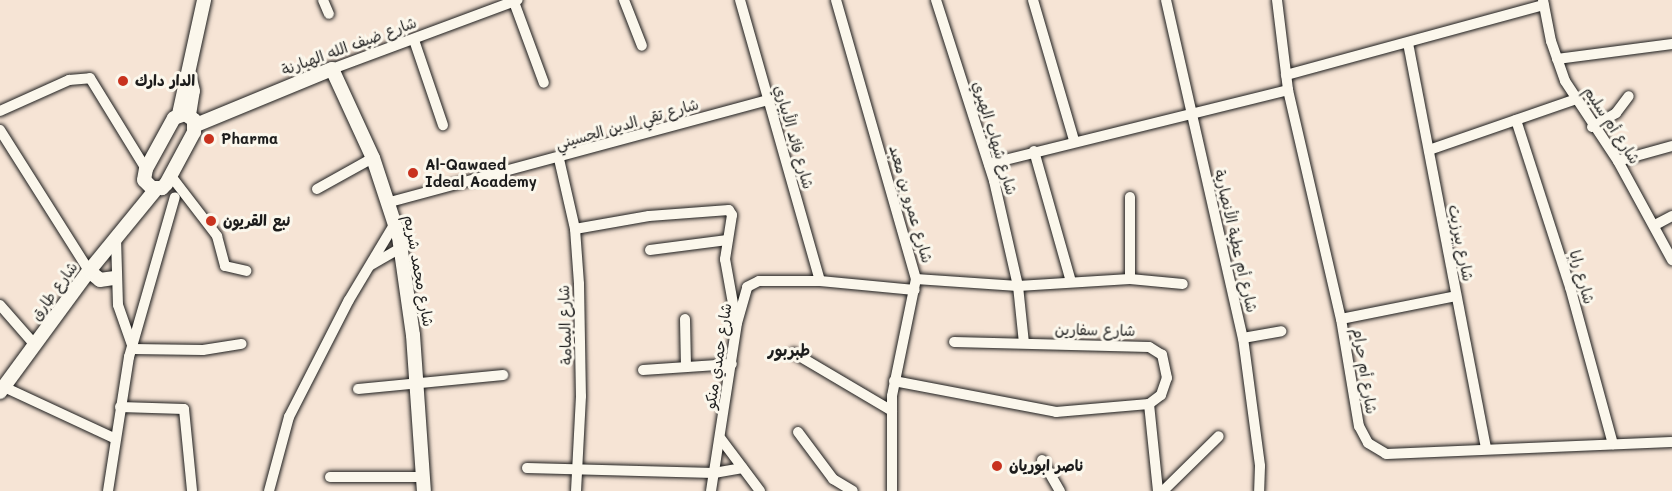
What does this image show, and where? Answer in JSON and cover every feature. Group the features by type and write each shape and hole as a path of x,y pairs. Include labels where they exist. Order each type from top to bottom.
{"street":[{"name":"شارع طارق","path":"153,183 171,176 189,118 193,91 189,75 204,0"},
{"path":"323,0 329,14"},
{"path":"624,0 642,46"},
{"name":"شارع فائد الأبياري","path":"740,0 819,281"},
{"name":"شارع عمرو بن معبد","path":"836,0 916,284 894,381 892,491"},
{"name":"شارع شهاب الهبري","path":"936,0 989,164 1018,286"},
{"path":"1033,0 1074,140"},
{"name":"شارع أم عطية الأنصارية","path":"1166,0 1243,338 1260,466 1259,491"},
{"name":"شارع أم حرام","path":"1277,0 1288,90 1341,319 1359,426 1374,448 1386,454 1672,442"},
{"path":"516,1 544,83"},
{"name":"شارع ضيف الله الهبارنة","path":"189,118 225,111 516,1"},
{"path":"1286,75 1408,43 1543,2"},
{"name":"شارع أم سليم","path":"1543,2 1557,59 1576,99 1592,127 1618,161 1655,225 1672,260"},
{"path":"414,40 443,125"},
{"name":"شارع بيرزيت","path":"1408,43 1486,449"},
{"path":"1557,59 1672,44"},
{"name":"شارع محمد شريم","path":"332,69 373,158 390,202 401,248 417,384 423,484"},
{"path":"0,107 69,80 90,78 153,183 175,197 187,199"},
{"path":"989,164 1191,111 1288,90"},
{"path":"1592,127 1616,113 1629,96"},
{"path":"1429,150 1576,99"},
{"name":"شارع تقي الدين الحسيني","path":"390,202 559,159 768,100"},
{"name":"شارع طارق","path":"2,390 89,271 137,210 189,118"},
{"name":"شارع رابا","path":"1516,120 1570,287 1613,444"},
{"path":"0,130 89,271 100,280 115,278"},
{"path":"1618,161 1672,146"},
{"path":"1034,151 1071,282"},
{"path":"316,189 373,158"},
{"name":"شارع اليمامة","path":"559,159 575,229 581,340 576,491"},
{"path":"171,176 217,236 225,266 246,271"},
{"path":"104,489 132,347 175,197"},
{"path":"1130,197 1130,279"},
{"path":"575,229 724,208 731,212 727,240 726,276 737,323"},
{"path":"1655,225 1672,216"},
{"path":"269,491 289,417 344,309 395,223"},
{"path":"116,238 115,278 122,323 132,347"},
{"path":"650,250 727,240"},
{"path":"371,265 401,248"},
{"name":"شارع حمدي منكو","path":"711,491 744,291 759,281 1018,286 1130,279 1183,284"},
{"path":"1018,286 1023,343"},
{"path":"1341,319 1456,296"},
{"path":"0,305 35,345"},
{"path":"685,319 686,367"},
{"path":"1243,338 1281,331"},
{"name":"شارع سفارين","path":"954,342 1155,349 1164,359 1167,378 1161,395 1149,404"},
{"path":"132,347 203,350 242,344"},
{"path":"794,353 892,411"},
{"path":"643,370 732,364"},
{"path":"358,389 503,375"},
{"path":"894,381 1056,412 1149,404 1158,491"},
{"path":"2,390 114,438"},
{"path":"120,407 184,409 192,491"},
{"path":"798,432 833,479 853,491"},
{"path":"1162,491 1218,436"},
{"path":"721,439 760,491"},
{"path":"1042,460 1060,491"},
{"path":"527,468 714,473 744,468"},
{"path":"330,477 423,484"}],"place":[{"name":"الدار دارك","path":"123,81"},
{"name":"Pharma","path":"209,139"},
{"name":"Al-Qawaed Ideal Academy","path":"413,173"},
{"name":"نبع القريون","path":"211,221"},
{"name":"ناصر ابوريان","path":"997,466"}],"district":[{"name":"طبربور","path":"789,350"}]}
